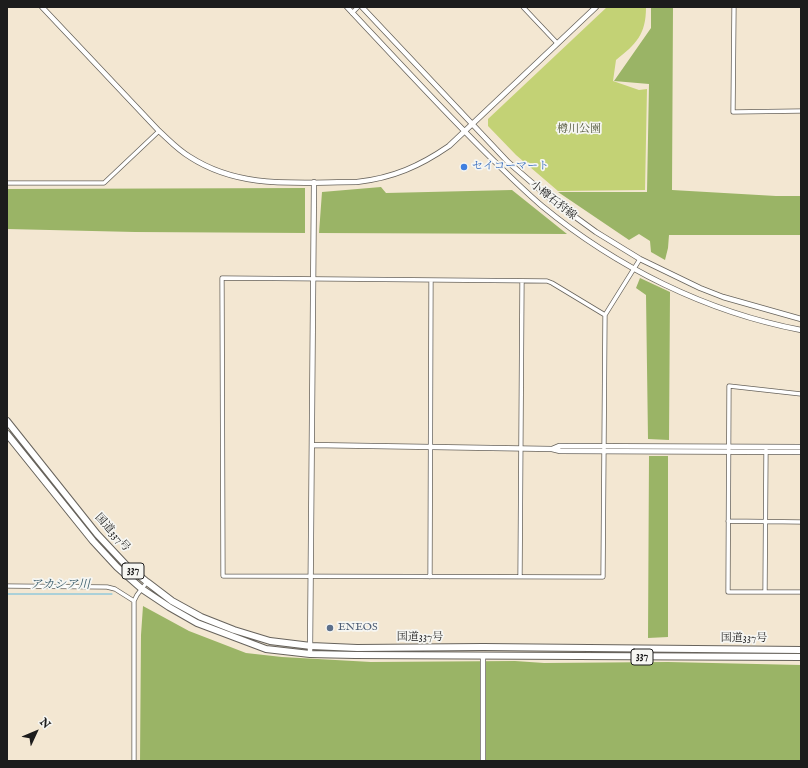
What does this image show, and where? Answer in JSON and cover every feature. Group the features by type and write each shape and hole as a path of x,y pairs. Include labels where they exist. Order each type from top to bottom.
{"highway":[{"name":"国道337号","path":"7,421 97,534 126,565 172,601 201,617 234,630 270,641 311,646 357,648 483,647 801,650"},
{"name":"国道337号","path":"7,434 93,541 117,567 142,589 197,623 266,649 310,654 801,657"}],"street":[{"path":"42,7 159,131 189,157 224,173 244,179 262,182 357,182 404,172 448,146 596,7"},
{"name":"小樽石狩線","path":"347,7 464,131 523,190 542,206 593,243 660,282 702,301 779,326 801,330"},
{"path":"352,13 358,7"},
{"name":"小樽石狩線","path":"362,7 508,162 552,200 596,232 640,259 682,280 723,297 801,319"},
{"path":"523,7 557,43"},
{"path":"734,7 733,112 801,111"},
{"path":"7,183 104,183 159,131"},
{"path":"310,654 314,182"},
{"path":"605,315 552,282 547,281 222,278 223,576 311,575 603,577 605,315 640,259"},
{"path":"430,577 431,280"},
{"path":"520,577 522,281"},
{"path":"801,394 729,386 728,449 728,592 801,592"},
{"path":"312,445 552,449 559,446 605,449 766,449 801,447"},
{"path":"766,449 801,452"},
{"path":"765,592 766,449"},
{"path":"728,521 801,522"},
{"path":"134,761 134,601 147,582"},
{"path":"7,586 107,587 115,589 134,601"},
{"path":"483,647 483,761"}],"green space":[{"name":"樽川公園","path":"607,7 646,7 646,17 642,32 634,44 616,60 613,81 639,90 647,89 645,190 558,191 516,155 488,126 488,119"},
{"path":"651,7 673,7 672,190 801,196 801,235 669,235 665,260 651,252 650,241 639,234 629,240 558,192 647,192 649,84 614,81 651,28"},
{"path":"381,187 386,193 512,190 567,234 319,233 322,192"},
{"path":"305,188 305,233 135,232 7,229 7,189"},
{"path":"640,278 670,292 669,440 648,439 646,295 636,288"},
{"path":"649,456 668,456 668,637 648,638"},
{"path":"143,606 189,631 246,653 282,657 371,662 668,662 801,665 801,761 140,761 141,635"}],"waterway":[{"name":"アカシア川","path":"7,594 112,594"}],"place":[{"name":"セイコーマート","path":"464,167"},
{"name":"ENEOS","path":"330,628"}]}
